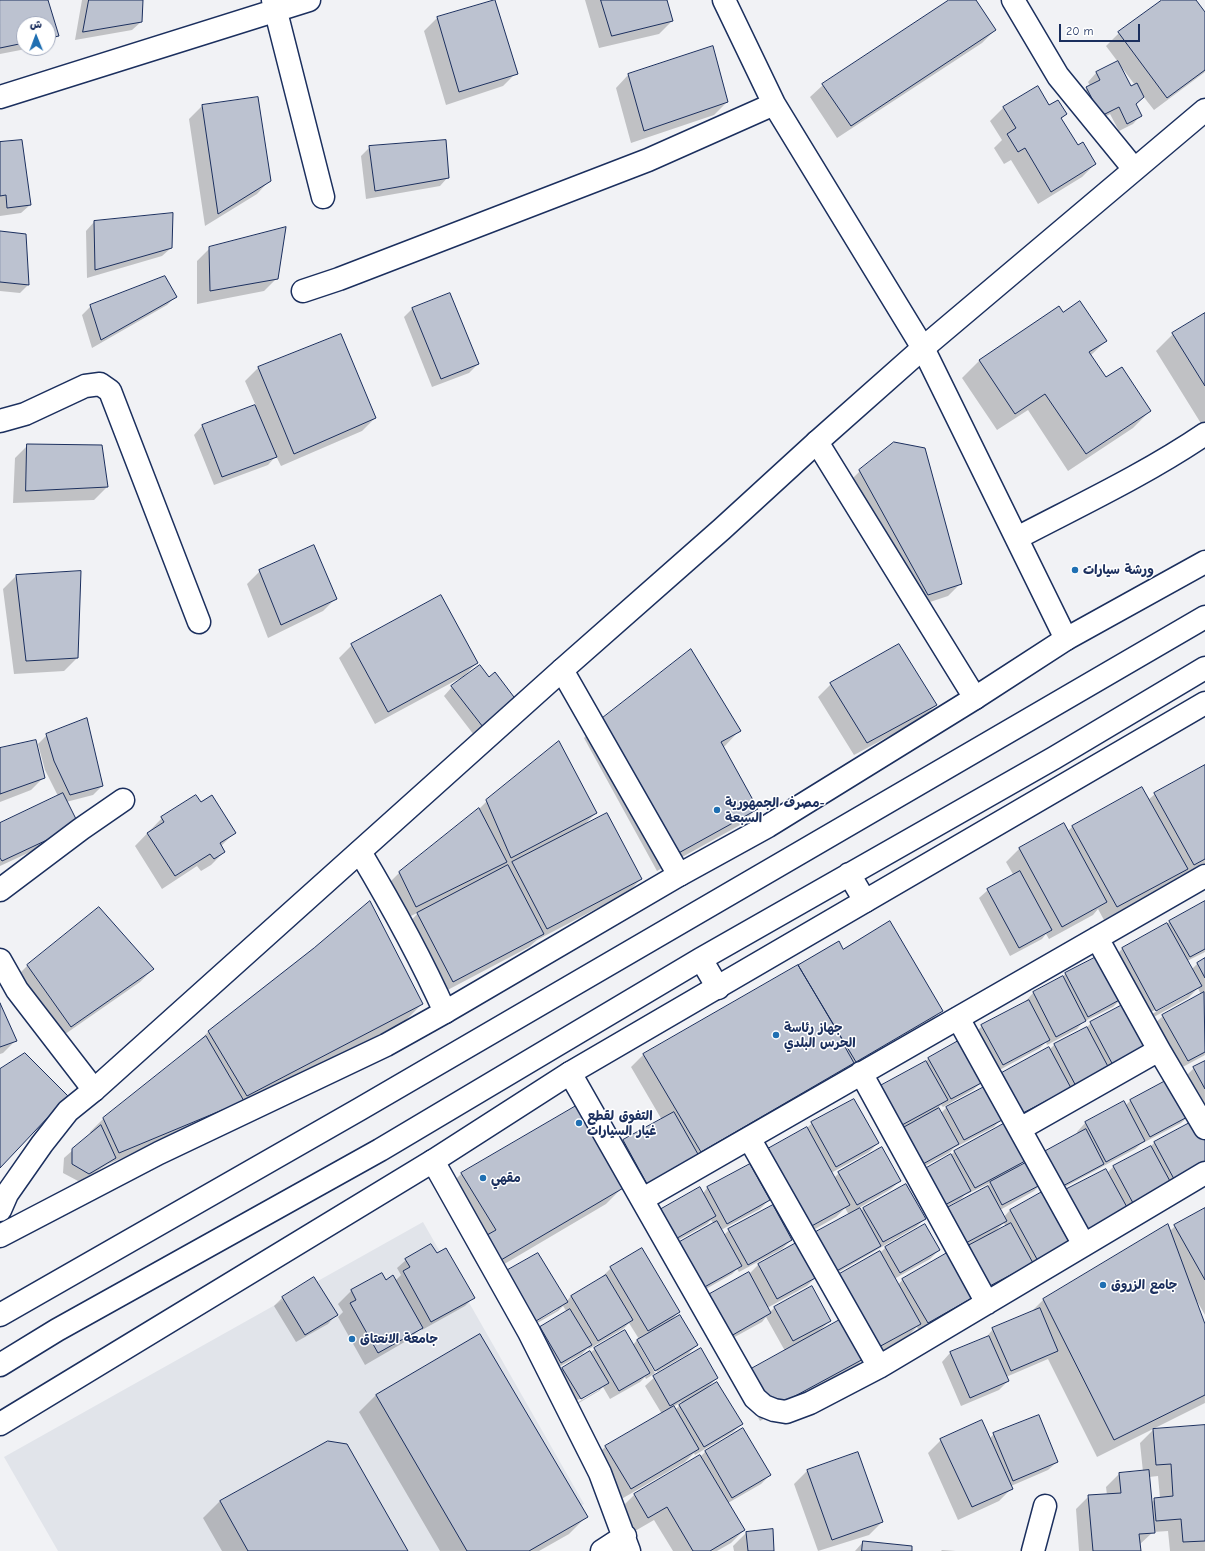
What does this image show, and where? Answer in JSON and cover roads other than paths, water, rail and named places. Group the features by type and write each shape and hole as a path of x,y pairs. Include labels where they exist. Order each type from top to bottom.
{"main road":[{"path":"0,97 274,6 309,0"},
{"path":"724,0 774,104 923,348 1066,639"},
{"path":"1013,0 1058,76 1134,169"},
{"path":"274,6 323,197"},
{"path":"303,291 346,277 648,160 774,104"},
{"path":"0,1210 7,1194 42,1144 68,1111 94,1090 923,348 1205,110"},
{"path":"0,421 25,414 85,386 100,384 110,391 199,622"},
{"path":"1017,538 1093,499 1149,468 1205,434"},
{"path":"817,442 975,698"},
{"path":"0,1236 159,1153 386,1045 445,1012 679,875 768,826 975,698 1066,639 1205,562"},
{"path":"0,1315 360,1109 1205,617"},
{"path":"0,1365 57,1330 380,1150 701,959 1054,758 1205,668"},
{"path":"562,670 679,875"},
{"path":"0,1424 433,1160 570,1073 1205,703"},
{"path":"0,890 81,829 124,800"},
{"path":"360,852 411,940 445,1012"},
{"path":"849,874 865,901"},
{"path":"643,1199 1205,876"},
{"path":"1097,938 1159,1050 1205,1128"},
{"path":"701,959 718,988"},
{"path":"0,960 17,990 94,1090"},
{"path":"958,1018 1084,1245"},
{"path":"1020,1129 1159,1050"},
{"path":"570,1073 755,1398 764,1406 774,1410 786,1412 799,1408 879,1367 1205,1173"},
{"path":"861,1073 987,1303"},
{"path":"749,1138 879,1367"},
{"path":"433,1160 529,1332 600,1473 627,1544 602,1551"},
{"path":"1033,1551 1045,1506"}],"place":[{"name":"ورشة سيارات","path":"1075,570"},
{"name":"مصرف الجمهورية- السبعة","path":"717,810"},
{"name":"جهاز رئاسة الحرس البلدي","path":"776,1035"},
{"name":"التفوق لقطع غيار السيارات","path":"579,1123"},
{"name":"مقهي","path":"483,1178"},
{"name":"جامع الزروق","path":"1103,1285"},
{"name":"جامعة الانعتاق","path":"352,1339"}]}
